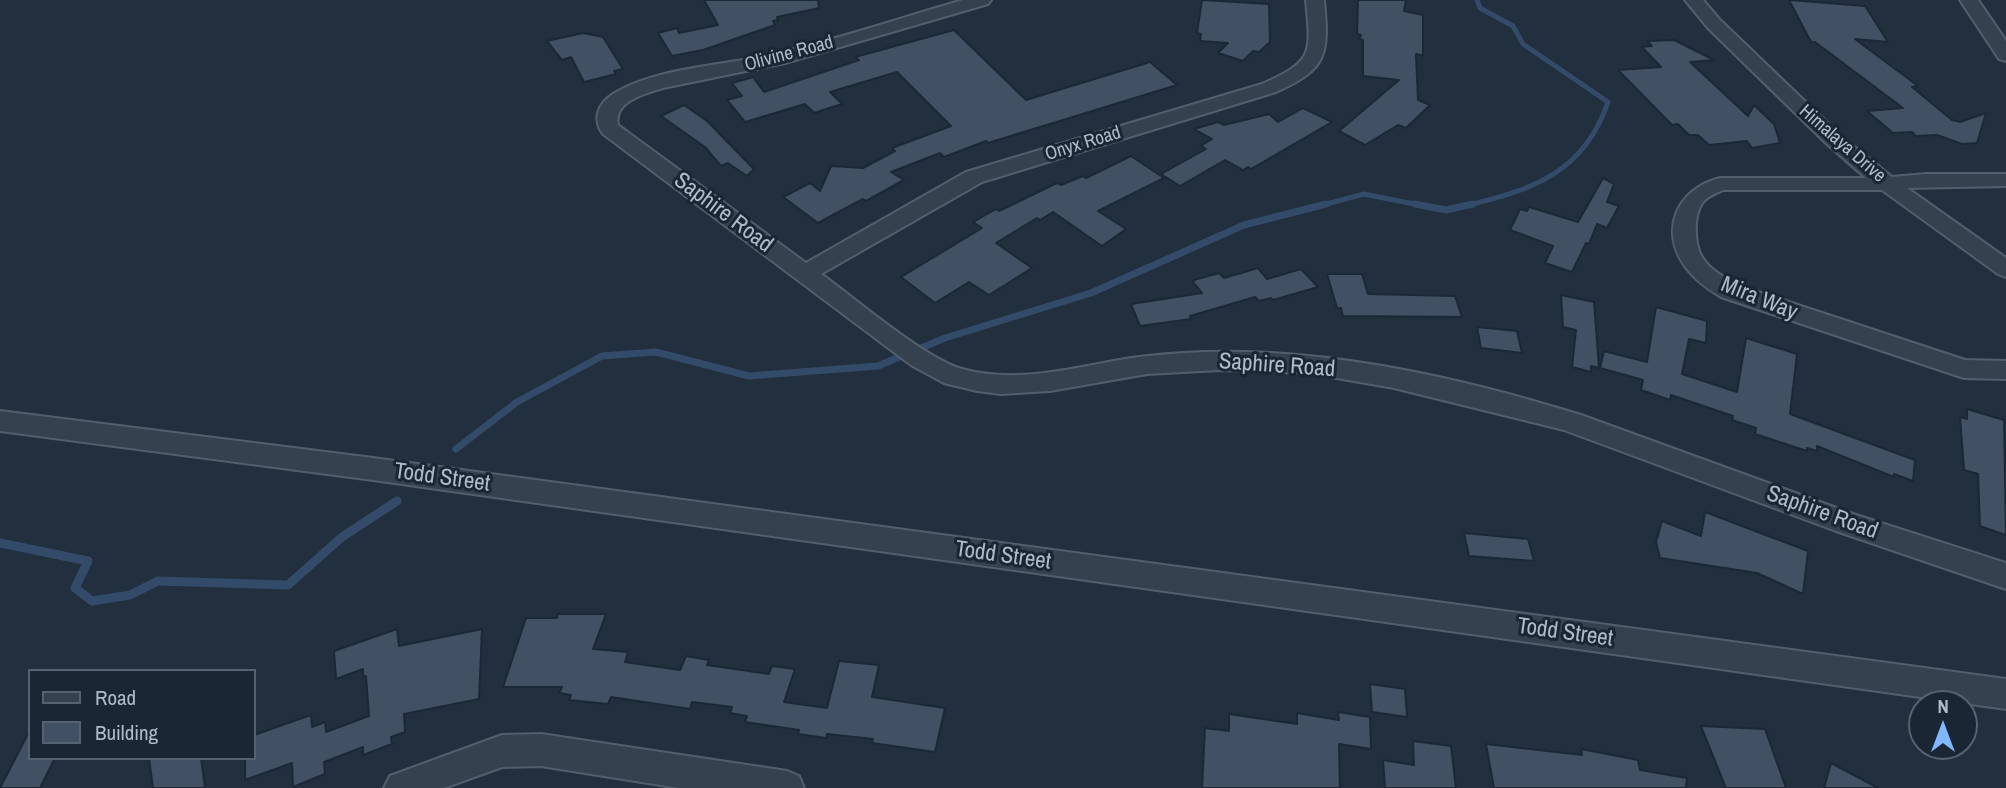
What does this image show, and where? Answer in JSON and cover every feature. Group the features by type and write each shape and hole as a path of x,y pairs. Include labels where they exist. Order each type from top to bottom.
{"street":[{"name":"Olivine Road","path":"606,119 607,112 618,100 636,90 778,59 982,0"},
{"name":"Onyx Road","path":"804,274 974,177 1269,88 1299,76 1318,54 1315,0"},
{"name":"Himalaya Drive","path":"1694,0 1714,24 1834,140 1887,184 2006,269"},
{"path":"1969,0 2006,55"},
{"name":"Saphire Road","path":"606,119 610,130 804,274 910,351 952,375 984,383 1068,379 1147,365 1218,360 1304,363 1397,379 1571,422 1846,523 2006,576"},
{"path":"1887,184 1926,180 2006,180"},
{"name":"Mira Way","path":"1887,184 1720,184 1701,191 1689,203 1684,233 1685,249 1707,278 1755,302 1964,369 2006,370"},
{"name":"Todd Street","path":"0,421 428,476 2006,694"},
{"path":"402,788 502,751 541,750 787,788"}],"building":[{"path":"704,0 818,0 819,8 777,17 778,20 773,21 775,25 703,50 672,56 658,33 677,28 679,33 718,25"},
{"path":"1202,0 1269,4 1270,42 1259,52 1253,51 1243,61 1218,53 1228,43 1200,41 1201,34 1197,33"},
{"path":"1358,0 1406,0 1404,11 1423,15 1423,56 1416,54 1418,100 1430,105 1406,128 1398,125 1365,145 1339,131 1399,80 1363,76 1363,40 1359,39 1361,35 1357,34"},
{"path":"1789,0 1865,6 1888,42 1855,39 1918,86 1912,87 1952,120 1960,122 1986,113 1977,143 1962,144 1937,135 1916,136 1912,132 1893,133 1867,111 1903,108 1815,42 1811,42"},
{"path":"954,30 1026,100 1150,62 1177,85 988,143 986,141 944,157 940,153 891,172 904,180 818,223 783,197 810,183 820,191 831,166 863,168 895,151 892,148 951,126 897,72 830,92 842,104 814,113 805,104 745,122 727,100 742,96 732,83 753,77 764,92 859,60 855,57"},
{"path":"583,33 603,37 623,69 614,71 616,74 584,82 571,57 562,60 547,41"},
{"path":"1674,40 1714,60 1690,62 1748,116 1754,105 1774,124 1780,143 1752,148 1747,141 1709,145 1698,135 1689,135 1678,124 1672,125 1618,70 1661,67 1642,47 1652,46 1647,41"},
{"path":"684,105 707,121 754,169 747,176 728,163 721,166 705,147 661,116"},
{"path":"1303,108 1332,122 1251,169 1248,167 1243,170 1225,160 1180,186 1161,174 1206,149 1201,146 1212,139 1194,129 1218,122 1224,125 1269,114 1278,122"},
{"path":"1131,156 1164,178 1098,211 1126,229 1102,246 1053,212 1040,220 1037,218 996,243 1032,268 989,295 969,282 935,303 901,277 982,228 973,222 996,209 999,211 1057,183 1061,185 1083,176 1086,178"},
{"path":"1603,178 1614,184 1607,202 1619,206 1607,228 1597,224 1589,244 1586,243 1572,272 1545,263 1553,246 1510,230 1520,209 1527,211 1529,207 1578,222"},
{"path":"1258,268 1267,279 1301,269 1318,287 1273,300 1271,298 1259,301 1255,297 1190,316 1191,319 1140,326 1131,304 1202,293 1194,280 1219,273 1224,278"},
{"path":"1327,274 1362,274 1368,294 1455,296 1462,317 1343,316 1341,308 1337,308"},
{"path":"1561,295 1594,302 1599,368 1591,366 1591,372 1572,367 1576,330 1563,327"},
{"path":"1656,307 1707,321 1706,343 1689,339 1682,374 1737,392 1746,338 1797,354 1790,414 1915,460 1913,481 1894,474 1894,477 1817,446 1817,451 1807,448 1807,451 1755,434 1756,428 1732,420 1733,416 1671,395 1670,400 1641,390 1643,380 1600,368 1604,351 1647,362"},
{"path":"1477,327 1517,331 1522,353 1481,348"},
{"path":"1967,409 2004,420 2006,535 1980,526 1978,474 1964,470 1960,417 1967,419"},
{"path":"1705,512 1808,551 1803,594 1757,573 1660,558 1656,542 1662,521 1701,536"},
{"path":"1464,533 1528,539 1534,561 1469,556"},
{"path":"558,614 606,614 593,649 628,652 625,662 680,670 686,656 709,660 707,665 769,674 772,666 795,669 784,702 827,708 839,661 879,665 872,697 945,708 935,752 872,743 873,739 827,734 826,738 798,734 799,730 745,722 747,716 730,713 732,707 692,702 690,709 611,697 608,704 569,700 571,695 559,693 562,687 503,687 526,618 557,618"},
{"path":"397,629 399,646 482,629 479,699 404,714 405,732 391,737 392,744 363,755 363,747 324,762 325,774 293,787 292,763 245,780 245,760 256,760 256,734 311,715 312,727 325,722 326,732 369,716 363,669 336,679 334,651"},
{"path":"1370,684 1405,689 1407,717 1372,712"},
{"path":"1338,712 1370,717 1371,749 1339,744 1340,788 1202,788 1205,728 1229,731 1229,714 1297,724 1297,713 1339,720"},
{"path":"1701,726 1765,729 1786,788 1726,788"},
{"path":"28,734 28,760 54,760 40,788 0,788"},
{"path":"1413,741 1451,746 1456,788 1385,788 1383,760 1414,765"},
{"path":"1486,744 1582,755 1581,749 1638,760 1640,770 1687,778 1686,788 1494,788"},
{"path":"149,760 201,760 205,788 153,788"},
{"path":"1831,763 1878,788 1824,788"}],"waterway":[{"path":"1473,204 1512,193 1553,175 1585,146 1598,126 1608,102 1523,44 1513,26 1480,8 1477,0"},
{"path":"1319,206 1364,194 1424,206"},
{"path":"456,449 517,402 602,356 656,352 749,376 878,366 945,338 1091,293 1244,225 1326,204"},
{"path":"1415,204 1446,210 1473,204"},
{"path":"1465,206 1473,204"},
{"path":"0,543 88,561 75,588 92,601 130,595 158,581 288,585 342,537 397,501"}]}
